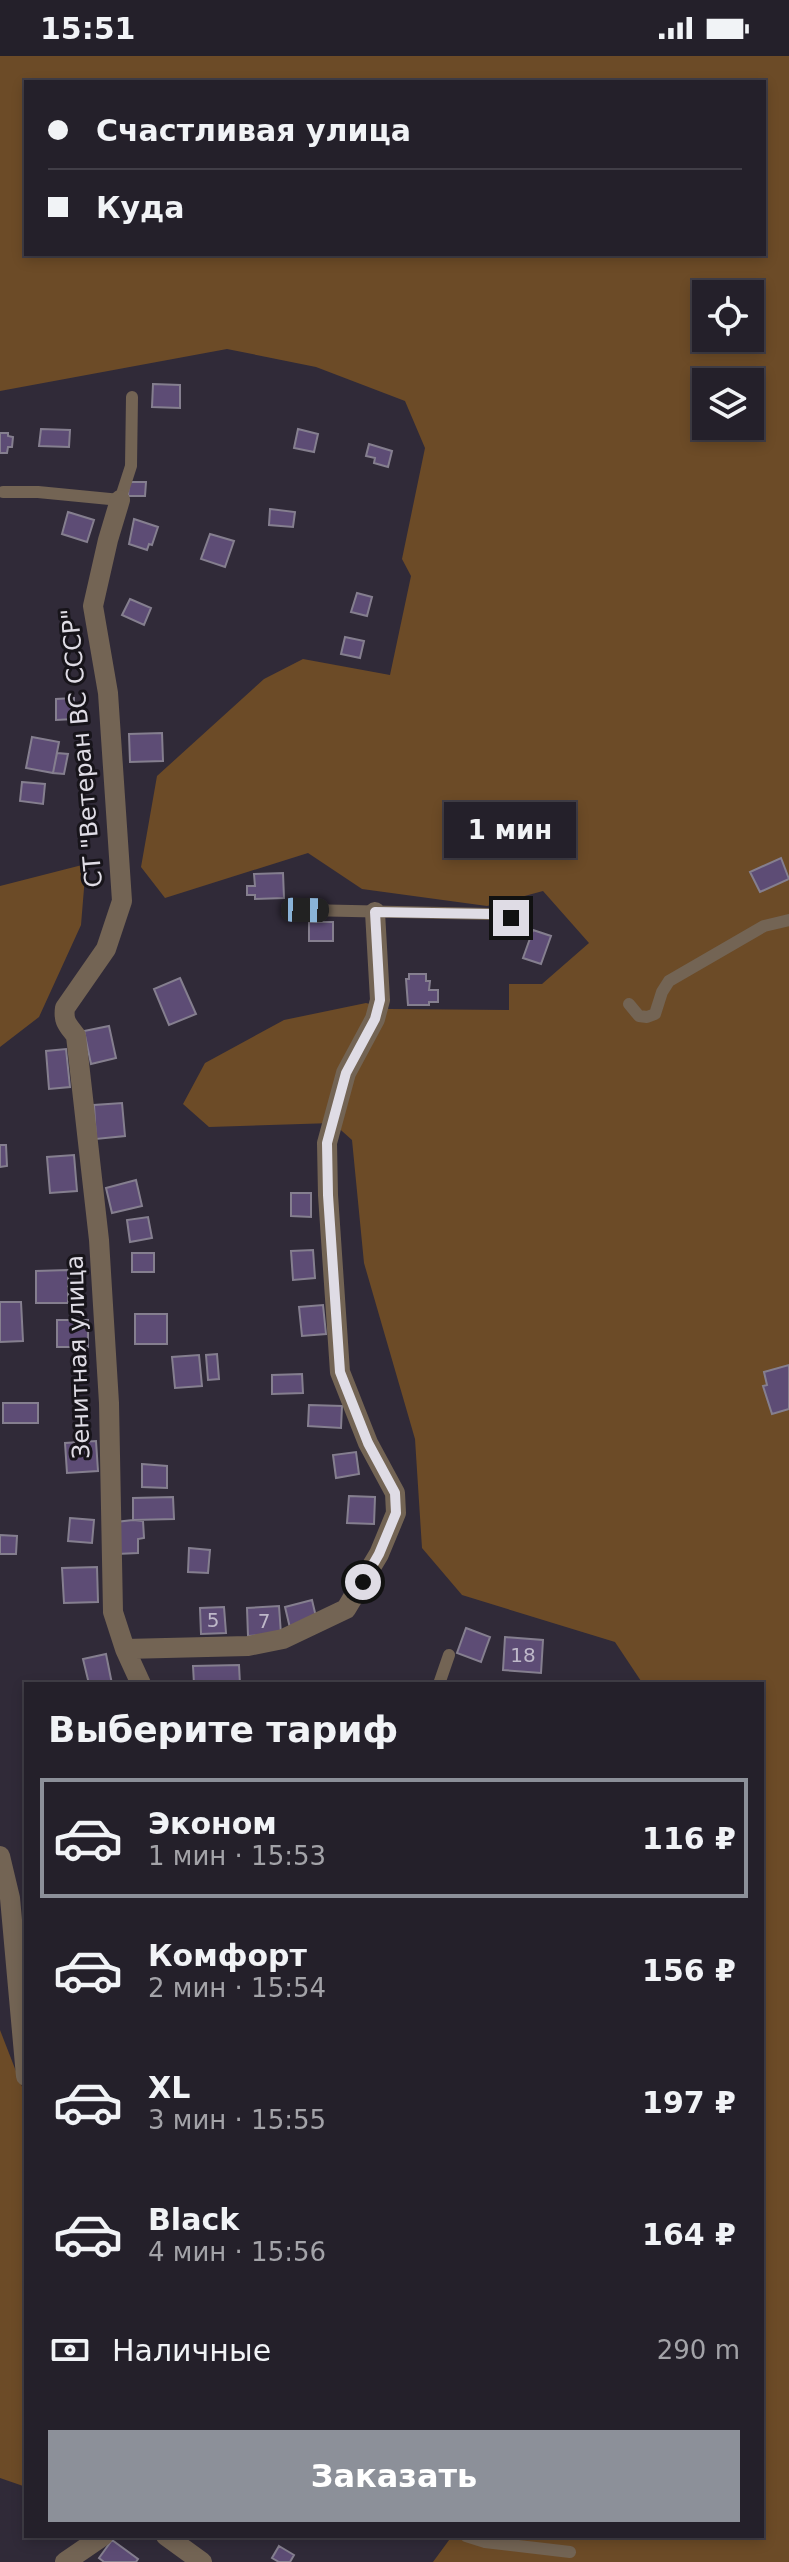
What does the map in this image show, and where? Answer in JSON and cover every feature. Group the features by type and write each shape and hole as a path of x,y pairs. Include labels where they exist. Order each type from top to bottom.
{"street":[{"name":"СТ \"Ветеран ВС СССР\"","path":"68,1027 65,1008 106,949 122,901 108,693 93,606 120,500"},
{"path":"125,1649 248,1646 283,1639 346,1609 379,1554 396,1513 395,1493 368,1443 340,1372 328,1195 327,1143 346,1073 375,1019 380,1000 375,912"},
{"name":"Зенитная улица","path":"68,1027 76,1036 99,1240 109,1403 113,1612 140,1682"},
{"path":"0,1856 10,1898 24,2054"},
{"path":"65,2562 100,2538"},
{"path":"169,2538 202,2562"}],"lane":[{"path":"3,492 120,500 131,466 132,397"},
{"path":"305,910 490,914 511,918"},
{"path":"629,1004 639,1016 655,1014 669,981 764,926 789,920"},
{"path":"440,1682 449,1655"},
{"path":"472,2538 570,2552"}],"shaded area":[{"path":"0,56 789,56 789,2562 433,2562 451,2538 764,2538 764,1682 642,1682 615,1642 462,1595 422,1548 415,1439 364,1263 352,1140 333,1123 209,1127 183,1104 205,1063 284,1020 366,1003 389,1009 509,1010 509,984 542,984 589,943 543,891 487,906 362,889 308,853 165,898 141,867 157,776 264,679 303,659 390,675 411,576 402,559 425,448 405,401 316,367 227,349 0,391"},
{"path":"86,864 81,925 39,1017 0,1047 0,886"},
{"path":"0,2030 24,2092 24,2486 0,2478"}],"building":[{"path":"153,384 180,385 180,408 152,407"},
{"path":"41,429 70,430 69,447 39,446"},
{"path":"298,429 318,434 314,452 294,448"},
{"path":"0,433 13,437 12,447 8,447 7,453 0,453"},
{"path":"369,444 392,451 388,467 374,463 375,458 366,456"},
{"path":"129,482 146,482 145,496 128,496"},
{"path":"270,509 295,512 293,527 269,525"},
{"path":"68,512 94,520 87,542 62,534"},
{"path":"134,519 158,527 147,550 129,544"},
{"path":"210,534 234,541 225,567 201,559"},
{"path":"357,593 372,597 367,616 351,612"},
{"path":"130,599 151,608 144,625 122,615"},
{"path":"345,637 364,641 360,658 341,654"},
{"path":"74,698 74,719 56,720 56,699"},
{"path":"162,733 163,761 130,762 129,734"},
{"path":"32,737 59,742 53,773 26,768"},
{"path":"57,753 68,754 64,774 53,773"},
{"path":"22,782 45,784 43,804 20,801"},
{"path":"488,812 511,812 511,830 487,830"},
{"path":"781,858 789,879 760,892 750,872"},
{"path":"283,873 284,898 255,899 255,895 247,895 247,886 255,886 254,874"},
{"path":"309,922 333,922 333,941 309,941"},
{"path":"533,930 551,936 541,964 523,958"},
{"path":"409,974 426,974 426,981 430,981 429,990 438,990 438,1002 408,1005 406,979 409,979"},
{"path":"180,978 196,1014 169,1025 154,989"},
{"path":"109,1026 116,1058 91,1064 84,1031"},
{"path":"66,1049 70,1087 49,1089 46,1051"},
{"path":"122,1103 125,1136 96,1139 94,1105"},
{"path":"0,1145 6,1145 7,1166 0,1167"},
{"path":"74,1155 77,1191 50,1193 47,1157"},
{"path":"136,1180 142,1206 112,1213 106,1188"},
{"path":"291,1193 311,1193 311,1217 291,1216"},
{"path":"148,1217 152,1238 130,1242 127,1220"},
{"path":"313,1250 315,1278 293,1280 291,1251"},
{"path":"132,1253 154,1253 154,1272 132,1272"},
{"path":"68,1270 68,1303 36,1303 36,1271"},
{"path":"0,1302 21,1302 23,1341 0,1342"},
{"path":"323,1305 326,1334 302,1336 299,1307"},
{"path":"135,1314 167,1314 167,1344 135,1344"},
{"path":"57,1320 88,1320 88,1347 57,1347"},
{"path":"217,1354 219,1379 208,1380 206,1355"},
{"path":"199,1355 202,1386 175,1388 172,1357"},
{"path":"789,1365 789,1409 772,1414 763,1386 767,1385 764,1372"},
{"path":"302,1374 303,1393 272,1394 272,1375"},
{"path":"3,1403 38,1403 38,1423 3,1423"},
{"path":"309,1405 342,1406 341,1428 308,1426"},
{"path":"96,1441 98,1471 67,1473 65,1443"},
{"path":"356,1452 359,1474 336,1478 333,1455"},
{"path":"142,1464 167,1466 167,1488 142,1487"},
{"path":"349,1496 375,1497 374,1524 347,1523"},
{"path":"173,1497 174,1519 133,1520 133,1498"},
{"path":"70,1518 94,1520 92,1543 68,1541"},
{"path":"143,1521 144,1538 138,1539 138,1553 117,1554 116,1522"},
{"path":"0,1535 17,1536 16,1554 0,1554"},
{"path":"189,1548 210,1550 208,1573 188,1572"},
{"path":"97,1567 98,1602 64,1603 62,1568"},
{"path":"312,1600 317,1621 290,1628 285,1607"},
{"path":"279,1606 281,1634 248,1636 247,1608"},
{"path":"224,1607 226,1633 201,1634 200,1608"},
{"path":"466,1628 490,1637 481,1662 457,1653"},
{"path":"505,1637 543,1640 541,1673 503,1670"},
{"path":"106,1654 112,1682 89,1682 83,1659"},
{"path":"239,1665 240,1682 194,1682 193,1666"},
{"path":"112,2540 138,2559 136,2562 104,2562 99,2558"},
{"path":"279,2546 294,2555 290,2562 272,2558"}],"route":[{"path":"363,1582 396,1513 395,1493 368,1443 340,1372 327,1143 346,1073 362,1047 380,1000 375,912 490,914 511,918"}]}
